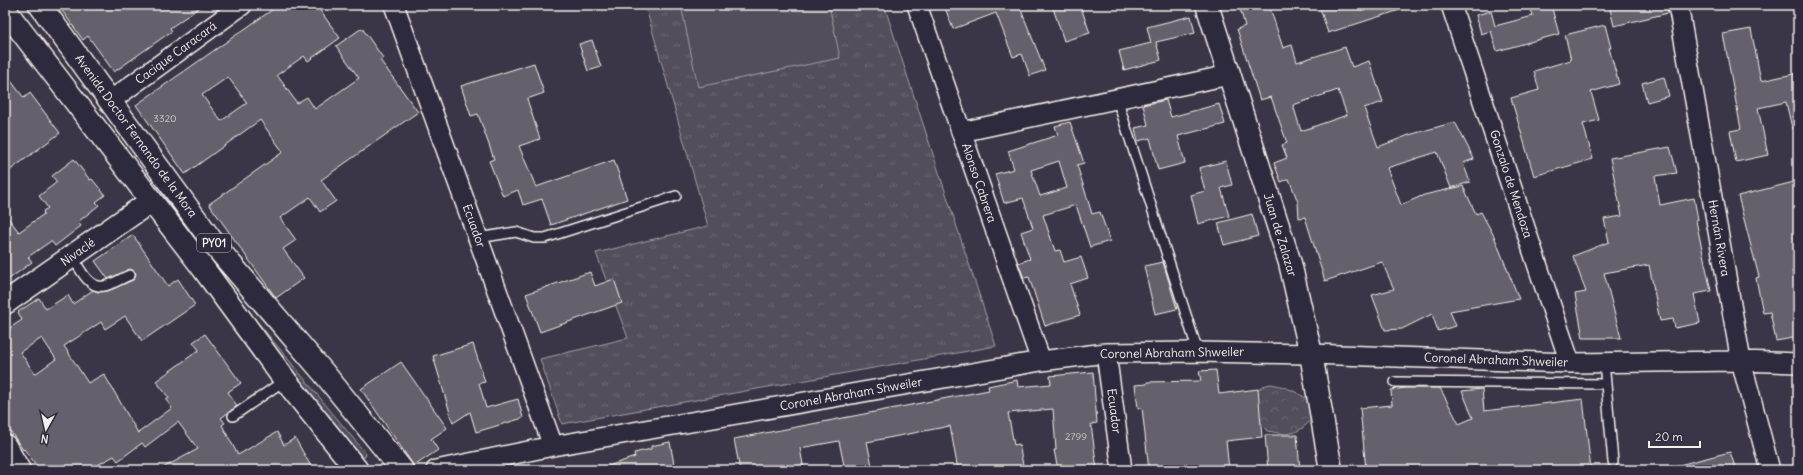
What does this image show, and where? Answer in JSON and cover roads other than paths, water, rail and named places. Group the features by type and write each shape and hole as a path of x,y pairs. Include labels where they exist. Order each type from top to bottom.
{"main road":[{"name":"Juan de Zalazar","path":"1207,5 1228,75 1290,263 1311,354 1331,470"},
{"name":"Avenida Doctor Fernando de la Mora","path":"44,6 110,101 217,248 323,372 402,470"},
{"name":"Avenida Doctor Fernando de la Mora","path":"5,10 203,268 285,380 357,470"},
{"name":"Nivaclé","path":"5,303 151,201"},
{"path":"5,446 19,470"}],"street":[{"name":"Cacique Caracará","path":"110,101 242,5"},
{"name":"Ecuador","path":"394,5 553,446"},
{"name":"Alonso Cabrera","path":"917,5 1041,361"},
{"name":"Gonzalo de Mendoza","path":"1451,5 1570,363"},
{"name":"Hernán Rivera","path":"1678,5 1742,361 1770,470"},
{"path":"961,132 1228,75"},
{"name":"Coronel Abraham Shweiler","path":"436,470 553,446 1041,361 1106,353 1198,352 1311,354 1570,363 1742,361 1798,363"},
{"name":"Ecuador","path":"1106,353 1122,470"}],"lane":[{"path":"1116,99 1198,352"},
{"path":"478,238 516,232 534,238 545,238 676,196"},
{"path":"72,256 87,280 94,285 104,287 130,275"},
{"path":"1604,362 1613,462"},
{"path":"232,416 285,380"},
{"path":"1395,382 1606,384"}]}
